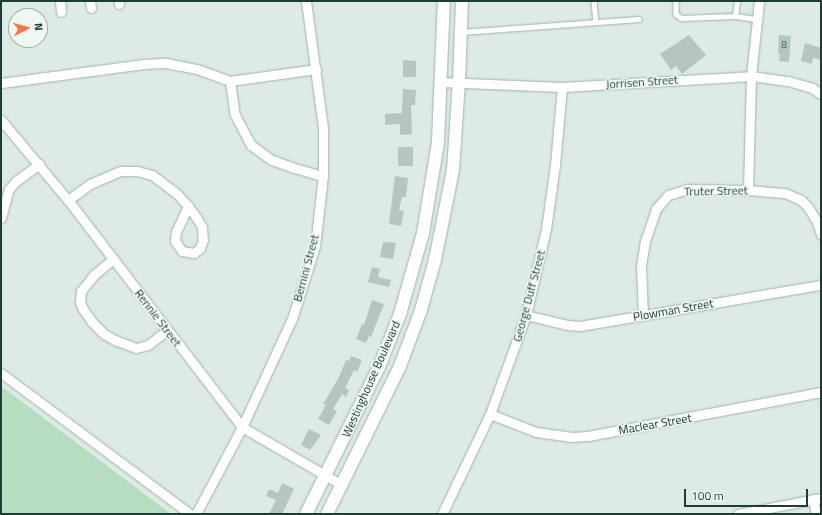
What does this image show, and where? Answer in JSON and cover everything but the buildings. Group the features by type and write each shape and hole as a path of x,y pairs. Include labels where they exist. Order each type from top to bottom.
{"street":[{"path":"60,1 61,12"},
{"name":"Bernini Street","path":"196,514 242,427 292,319 315,246 323,176 323,128 306,1"},
{"name":"Westinghouse Boulevard","path":"306,514 379,367 402,307 423,234 438,142 444,1"},
{"name":"Westinghouse Boulevard","path":"327,514 400,366 421,310 435,260 453,170 459,82 462,1"},
{"path":"748,190 751,76 760,1"},
{"path":"1,83 144,64 166,63 197,69 230,81 316,68"},
{"name":"Jorrisen Street","path":"441,82 562,87 751,76 788,81 812,88 821,94"},
{"path":"230,81 235,115 251,145 272,160 323,176"},
{"name":"George Duff Street","path":"442,514 490,414 526,315 546,229 555,165 562,87"},
{"name":"Rennie Street","path":"1,120 68,200 242,427 342,485"},
{"path":"1,218 9,189 16,181 39,164"},
{"path":"68,200 90,184 108,175 121,171 136,171 152,175 164,183 188,206 196,217 203,234 200,248 194,253 182,251 175,241 176,232 188,206"},
{"name":"Truter Street","path":"644,315 641,266 645,241 651,220 661,201 668,195 688,189 748,190 785,193 801,200 814,213 821,234"},
{"path":"113,259 94,275 81,291 80,302 82,309 104,334 136,348 148,345 167,330"},
{"name":"Plowman Street","path":"526,315 567,325 580,326 821,285"},
{"path":"1,373 190,514"},
{"name":"Maclear Street","path":"490,414 536,432 572,437 596,434 821,392"},
{"path":"738,514 817,499 816,514"}],"lane":[{"path":"594,1 596,22"},
{"path":"676,1 676,14 681,18 735,16 757,19"},
{"path":"735,16 737,1"},
{"path":"461,32 639,19"}],"green space":[{"path":"1,386 171,514 1,514"}]}
